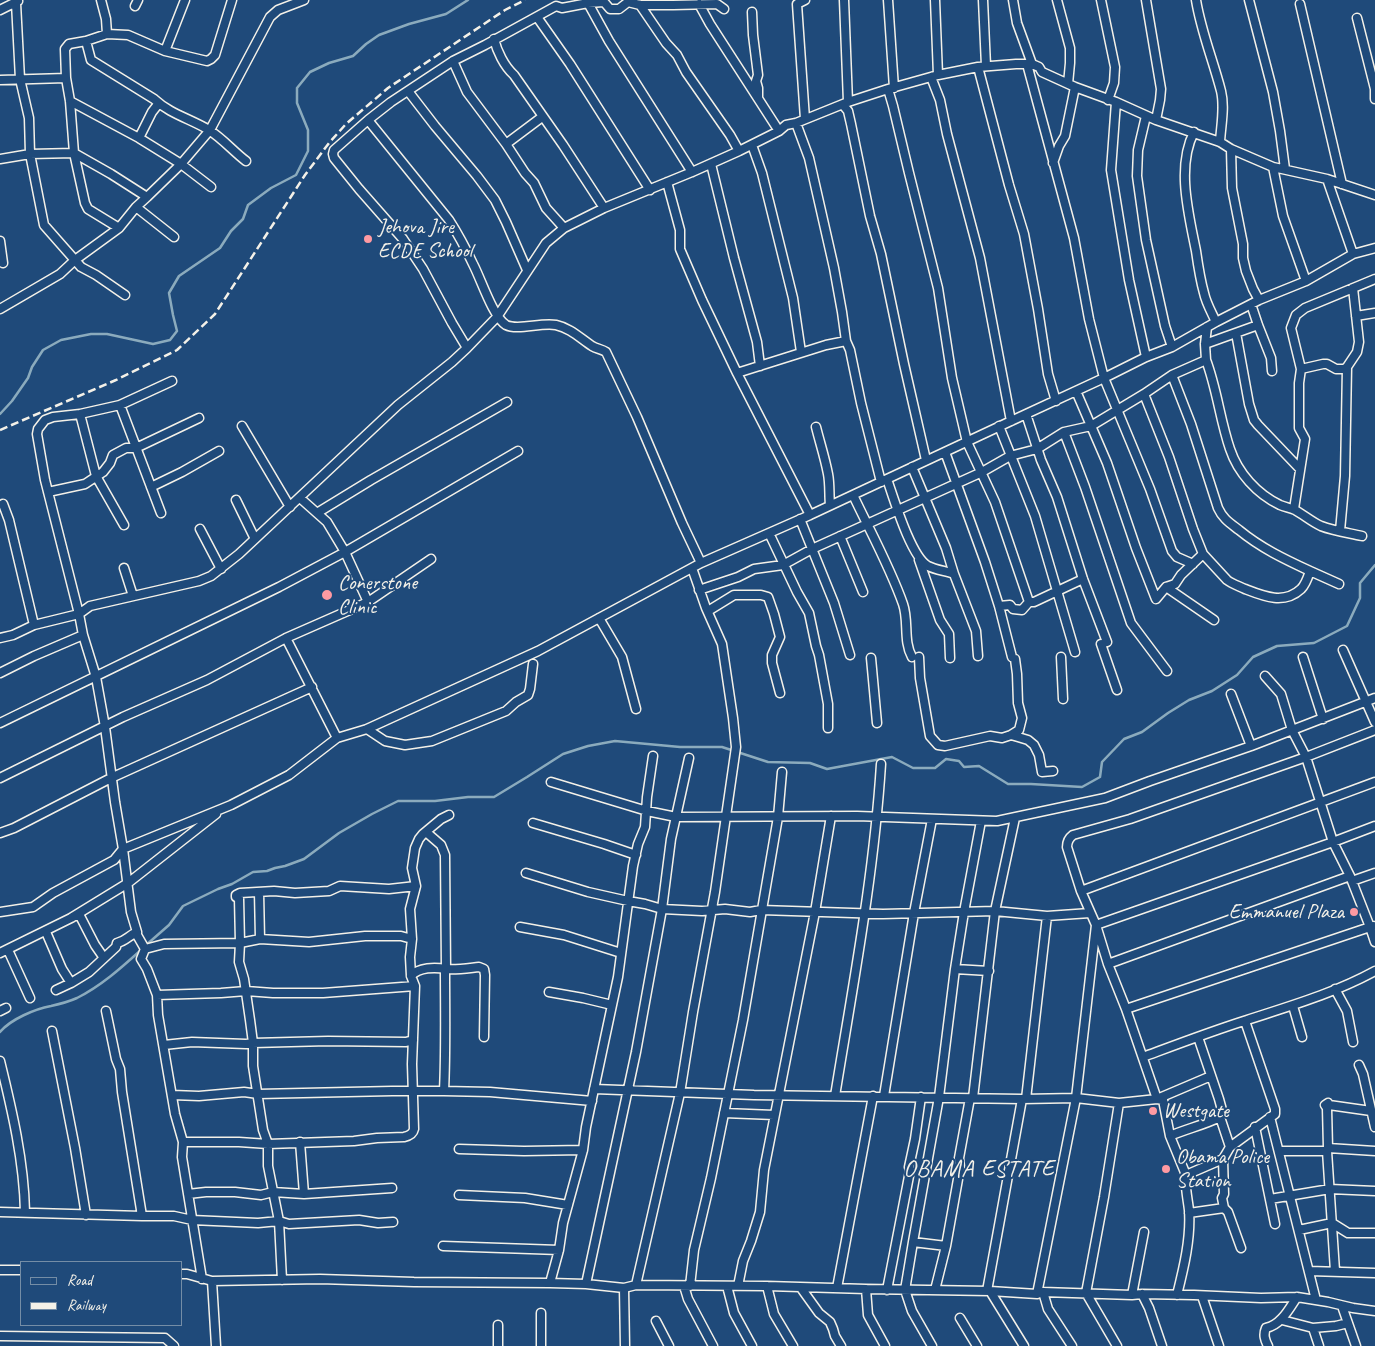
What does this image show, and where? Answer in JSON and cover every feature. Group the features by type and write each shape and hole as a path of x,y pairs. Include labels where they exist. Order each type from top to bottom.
{"street":[{"path":"101,0 106,19 107,34"},
{"path":"165,51 184,0"},
{"path":"119,228 87,208 74,153 70,101 66,78 66,46 107,34 128,35 165,51 207,61 215,55 232,0"},
{"path":"0,309 60,274 75,260 119,228 136,207 181,164 210,130 270,17 278,10 304,0"},
{"path":"805,0 797,4 805,119"},
{"path":"844,0 845,104 870,216 881,254 926,460"},
{"path":"888,0 891,88 894,106 938,288 952,378 967,442 995,502 1029,602"},
{"path":"935,0 935,76 954,162 980,258 1010,421"},
{"path":"983,0 982,67 1009,185 1024,234 1048,374 1056,401"},
{"path":"1013,0 1017,23 1030,64 1053,163 1074,238 1089,318 1104,378 1150,488 1172,551 1177,557 1193,564"},
{"path":"1053,163 1065,136 1071,85 1070,48 1057,0"},
{"path":"1101,0 1115,67 1112,101 1112,175 1129,280 1146,357"},
{"path":"1146,0 1161,89 1156,120"},
{"path":"1196,0 1203,33 1221,90 1220,142"},
{"path":"1249,0 1272,92 1285,169"},
{"path":"0,10 18,1 20,79 29,118 30,154 44,225 81,267 125,295"},
{"path":"467,348 423,269 403,239 334,158 334,150 391,102 453,60 485,45 556,6 562,8 604,2 610,9 619,9 628,2 640,5 682,6 717,4 724,9"},
{"path":"588,3 609,41 692,172"},
{"path":"699,4 714,31 778,131"},
{"path":"1300,4 1342,184"},
{"path":"640,5 666,43 677,55 686,72 730,135 739,152"},
{"path":"752,12 758,75 756,81 758,97"},
{"path":"537,16 570,64 650,190"},
{"path":"1357,18 1370,76 1375,89 1375,99"},
{"path":"494,39 496,49 509,70 604,208"},
{"path":"86,41 91,60 181,116 210,130 246,161"},
{"path":"453,60 467,92 534,183 546,208 564,228"},
{"path":"0,638 13,635 34,625 79,614 90,606 199,581 211,576 300,498 398,405 467,348 497,317 546,243 564,228 604,208 739,152 786,125 891,88 935,76 982,67 1030,64 1039,67 1042,72 1071,85 1156,120 1220,142 1231,149 1273,167 1342,184 1375,195"},
{"path":"0,80 66,78"},
{"path":"408,91 495,200 527,270"},
{"path":"70,101 139,138 181,164 211,187"},
{"path":"139,138 152,112 159,103"},
{"path":"1146,116 1138,150 1138,176 1146,240 1165,326 1172,347"},
{"path":"506,144 542,117"},
{"path":"368,120 449,220 470,257 497,317 506,325 514,327 541,324 555,325 568,329 593,347 606,352 637,417 701,563"},
{"path":"796,123 809,158 834,268 846,341 850,350 861,403 884,480 918,558 940,620 949,634 950,658"},
{"path":"1194,132 1185,175 1188,206 1204,294 1216,322"},
{"path":"752,145 762,174 793,298 801,352"},
{"path":"1231,149 1232,188 1243,244 1246,271 1259,300"},
{"path":"0,159 30,154 74,153 147,197"},
{"path":"711,164 756,342 760,366"},
{"path":"1273,167 1283,216 1306,281"},
{"path":"1327,180 1353,254"},
{"path":"667,182 680,230 680,249 737,373 810,515"},
{"path":"136,207 174,237"},
{"path":"0,241 3,263"},
{"path":"0,912 33,907 53,893 114,860 124,849 224,808 279,781 337,738 367,729 538,652 701,563 810,515 1056,401 1146,357 1172,347 1259,300 1306,281 1353,254 1375,248"},
{"path":"1294,510 1305,439 1299,428 1299,383 1301,369 1291,328 1296,315 1305,308 1375,278"},
{"path":"1340,531 1345,476 1347,367 1357,352 1358,346 1354,288"},
{"path":"1251,304 1271,358 1272,371"},
{"path":"1356,316 1375,313"},
{"path":"1205,344 1258,325"},
{"path":"1207,327 1206,360 1212,375 1221,419 1229,448 1246,480 1264,495 1320,526 1362,536"},
{"path":"1236,333 1248,404 1254,420 1300,469"},
{"path":"737,373 801,352 846,341"},
{"path":"699,590 738,577 754,569 784,565 812,549 982,472 1010,456 1037,449 1064,432 1091,426 1172,375 1206,360"},
{"path":"1301,369 1323,364 1336,369 1347,367"},
{"path":"1172,375 1223,518 1272,553 1338,584"},
{"path":"146,949 137,935 138,932 130,912 124,849 96,677 83,635 48,492 37,434 44,420 120,405 172,381"},
{"path":"1076,391 1107,463 1136,548 1156,599 1166,587 1174,584 1203,554"},
{"path":"1144,394 1203,554 1227,580 1261,596 1282,598 1301,589 1310,571"},
{"path":"317,513 508,402"},
{"path":"120,405 161,513"},
{"path":"80,414 96,476 124,525"},
{"path":"1026,414 1043,466 1057,497 1104,643 1117,690"},
{"path":"48,492 85,484 103,472 114,455 126,448 136,448 199,418"},
{"path":"242,426 290,507"},
{"path":"999,426 1035,516 1075,652"},
{"path":"816,428 828,475 830,505"},
{"path":"1064,432 1085,487 1131,622 1168,671"},
{"path":"151,487 219,451"},
{"path":"0,723 279,588 345,552 518,451"},
{"path":"853,495 893,578 904,606 908,648 916,657 930,736 938,745 945,746 990,736 1002,738 1010,735 1019,730 1022,718 1018,703 1017,674 1014,658 985,562 945,452"},
{"path":"912,467 946,548 976,631 978,656"},
{"path":"300,498 327,522 345,552 368,602"},
{"path":"236,500 255,539"},
{"path":"3,504 9,520 34,625"},
{"path":"800,519 834,603 850,655"},
{"path":"200,529 221,569"},
{"path":"768,533 809,613 828,704 828,728"},
{"path":"840,536 863,592"},
{"path":"918,558 927,566 954,574"},
{"path":"0,778 132,713 207,680 286,638 368,602 431,559"},
{"path":"124,568 133,596"},
{"path":"636,1285 680,1092 712,910 735,751 733,718 722,644 699,590 692,568"},
{"path":"998,606 1010,605 1013,609 1022,610 1029,602 1034,602 1083,579"},
{"path":"1166,587 1214,620"},
{"path":"708,611 734,595 761,595 768,597 780,637 772,655 772,663 780,693"},
{"path":"600,618 622,657 636,709"},
{"path":"0,673 83,635"},
{"path":"286,638 337,738"},
{"path":"1343,650 1375,722"},
{"path":"1303,657 1323,719"},
{"path":"871,658 877,722"},
{"path":"1061,658 1063,699"},
{"path":"367,729 385,741 405,745 432,741 506,711 528,695 533,664"},
{"path":"1265,676 1281,694 1292,730 1306,757 1333,842 1373,926 1375,942"},
{"path":"0,833 14,828 111,778 312,687"},
{"path":"1231,694 1250,746"},
{"path":"551,782 647,811 676,817 878,816 997,821 1105,798 1323,719 1375,698"},
{"path":"1157,1099 1126,1009 1108,964 1096,925 1081,890 1067,846 1070,837 1130,819 1306,757 1375,730"},
{"path":"1010,735 1028,740 1034,744 1039,755 1042,772 1052,771"},
{"path":"550,1283 559,1250 563,1223 583,1150 618,977 633,866 638,844 645,827 653,756"},
{"path":"586,1284 636,1052 662,909 676,817 689,758"},
{"path":"835,1096 865,912 878,816 881,764"},
{"path":"712,1346 688,1299 687,1286 743,1020 778,817 782,772"},
{"path":"1081,890 1375,782"},
{"path":"30,998 4,952 79,914 128,883 224,808"},
{"path":"183,1142 268,1144 354,1141 409,1136 414,1131 412,1070 414,986 411,976 410,958 412,939 410,909 416,886 412,868 414,848 426,832 448,815"},
{"path":"738,1286 743,1261 752,1241 760,1212 764,1170 815,912 831,816"},
{"path":"935,1290 946,1246 960,1168 959,1158 971,1098 995,911 1016,818"},
{"path":"884,1096 914,913 932,819"},
{"path":"932,1346 912,1311 906,1290 912,1242 939,1097 964,912 981,821"},
{"path":"533,823 636,855"},
{"path":"1096,925 1375,826"},
{"path":"426,832 441,845 445,855 446,968 444,1023 446,1047 444,1091"},
{"path":"526,873 588,892 662,909 702,911 725,909 750,912 761,910 865,912 884,914 995,911 1047,916 1090,913"},
{"path":"1108,964 1351,878 1375,873"},
{"path":"282,1280 279,1221 268,1166 268,1144 263,1130 253,1066 253,1043 246,990 239,962 239,898 236,895 238,893 274,890 295,893 329,891 340,886 389,889 416,886"},
{"path":"259,892 260,939"},
{"path":"79,914 104,958"},
{"path":"1024,1346 988,1291 1024,1098 1047,916"},
{"path":"1072,1346 1040,1293 1076,1098 1096,925"},
{"path":"1126,1009 1373,926"},
{"path":"520,927 564,935 621,952"},
{"path":"46,932 62,969 71,983"},
{"path":"56,990 94,968 116,947 117,943 124,942 130,935 138,932"},
{"path":"202,1279 182,1157 183,1142 175,1114 158,1015 157,994 141,959 146,949 164,944 240,943 260,939 308,942 365,936 401,936 412,939"},
{"path":"411,976 419,970 435,967 484,968 484,1037"},
{"path":"955,969 988,970"},
{"path":"1143,1057 1293,1006 1358,981 1375,972"},
{"path":"157,994 221,993 246,990 273,993 323,993 414,986"},
{"path":"1335,989 1347,1011 1353,1042"},
{"path":"549,992 612,1005"},
{"path":"1293,1006 1302,1037"},
{"path":"106,1011 116,1059 120,1069 142,1216"},
{"path":"1241,1248 1228,1212 1224,1208 1222,1198 1224,1194 1223,1159 1230,1147 1275,1114 1275,1109 1245,1021"},
{"path":"52,1031 86,1215"},
{"path":"1198,1037 1222,1110 1220,1117 1230,1147"},
{"path":"164,1045 192,1042 246,1044 328,1041 406,1042 413,1040"},
{"path":"0,1061 17,1137 25,1212"},
{"path":"1359,1065 1363,1074 1375,1126"},
{"path":"1157,1099 1211,1076"},
{"path":"594,1089 835,1096 1076,1098 1119,1103 1163,1100 1170,1136 1186,1175 1188,1192 1187,1249 1177,1295"},
{"path":"172,1095 199,1096 244,1092 258,1094 444,1091 490,1092 592,1101"},
{"path":"837,1288 873,1096"},
{"path":"887,1290 910,1170 921,1097"},
{"path":"1117,1346 1086,1293 1119,1103"},
{"path":"1335,1271 1325,1105 1328,1103 1329,1105 1371,1111"},
{"path":"724,1113 774,1115"},
{"path":"1170,1136 1220,1117"},
{"path":"1270,1117 1316,1300"},
{"path":"1256,1127 1275,1224"},
{"path":"300,1142 304,1194"},
{"path":"459,1149 583,1150"},
{"path":"1279,1151 1328,1149 1375,1151"},
{"path":"1186,1175 1223,1159"},
{"path":"188,1194 206,1192 261,1195 273,1192 304,1194 392,1188"},
{"path":"1270,1199 1330,1190 1375,1191"},
{"path":"458,1195 525,1198 568,1205"},
{"path":"1189,1213 1224,1208"},
{"path":"0,1212 174,1216 192,1220 279,1221 289,1224 359,1220 378,1223 392,1222"},
{"path":"1299,1230 1332,1223 1348,1233 1375,1232"},
{"path":"1132,1295 1144,1232"},
{"path":"912,1242 946,1246"},
{"path":"444,1246 559,1250"},
{"path":"0,1270 20,1270"},
{"path":"1309,1271 1375,1273"},
{"path":"182,1274 212,1281 550,1283 624,1288 636,1285 767,1286 866,1290 1142,1294 1261,1298 1298,1297 1375,1311"},
{"path":"212,1281 216,1346"},
{"path":"727,1286 734,1313 752,1346"},
{"path":"767,1286 774,1314 793,1346"},
{"path":"624,1288 625,1346"},
{"path":"801,1288 820,1313 830,1322 841,1346"},
{"path":"866,1290 868,1315 885,1346"},
{"path":"1142,1294 1149,1308 1162,1346"},
{"path":"1202,1296 1219,1346"},
{"path":"1268,1346 1265,1338 1266,1328 1270,1328 1282,1320 1298,1297"},
{"path":"1342,1306 1356,1346"},
{"path":"541,1314 541,1346"},
{"path":"960,1318 977,1346"},
{"path":"1282,1320 1313,1328 1348,1323"},
{"path":"656,1321 669,1346"},
{"path":"498,1325 498,1346"},
{"path":"1313,1328 1319,1346"},
{"path":"0,1336 165,1338 174,1346"},
{"path":"15,1346 16,1336"}],"waterway":[{"path":"0,414 28,378 32,367 43,350 61,340 91,334 107,334 153,344 170,340 177,331 169,293 179,276 220,248 231,231 243,219 248,205 271,188 296,175 308,151 308,130 297,103 297,88 310,72 329,63 353,56 379,35 409,24 446,14 468,0"},
{"path":"145,946 169,925 183,906 232,884 253,872 267,871 304,859 339,833 398,801 435,801 468,797 494,797 563,754 588,746 615,741 680,747 722,747 768,762 810,763 827,769 892,757 913,768 935,768 946,759 959,761 964,767 979,766 1008,784 1082,787 1100,777 1102,762 1124,739 1142,732 1189,700 1212,691 1237,675 1253,657 1277,646 1314,643 1347,626 1360,598 1360,583 1375,565"},
{"path":"0,1032 10,1023 24,1015 70,1001 86,993 141,950"}],"railway":[{"path":"0,430 116,380 177,350 215,314 305,175 346,124 388,88 505,10 525,0"}],"place":[{"name":"Jehova Jire ECDE School","path":"368,239"},
{"name":"Conerstone Clinic","path":"327,595"},
{"name":"Emmanuel Plaza","path":"1354,912"},
{"name":"Westgate","path":"1153,1111"},
{"name":"Obama Police Station","path":"1166,1169"}],"district":[{"name":"OBAMA ESTATE","path":"979,1170"}]}
